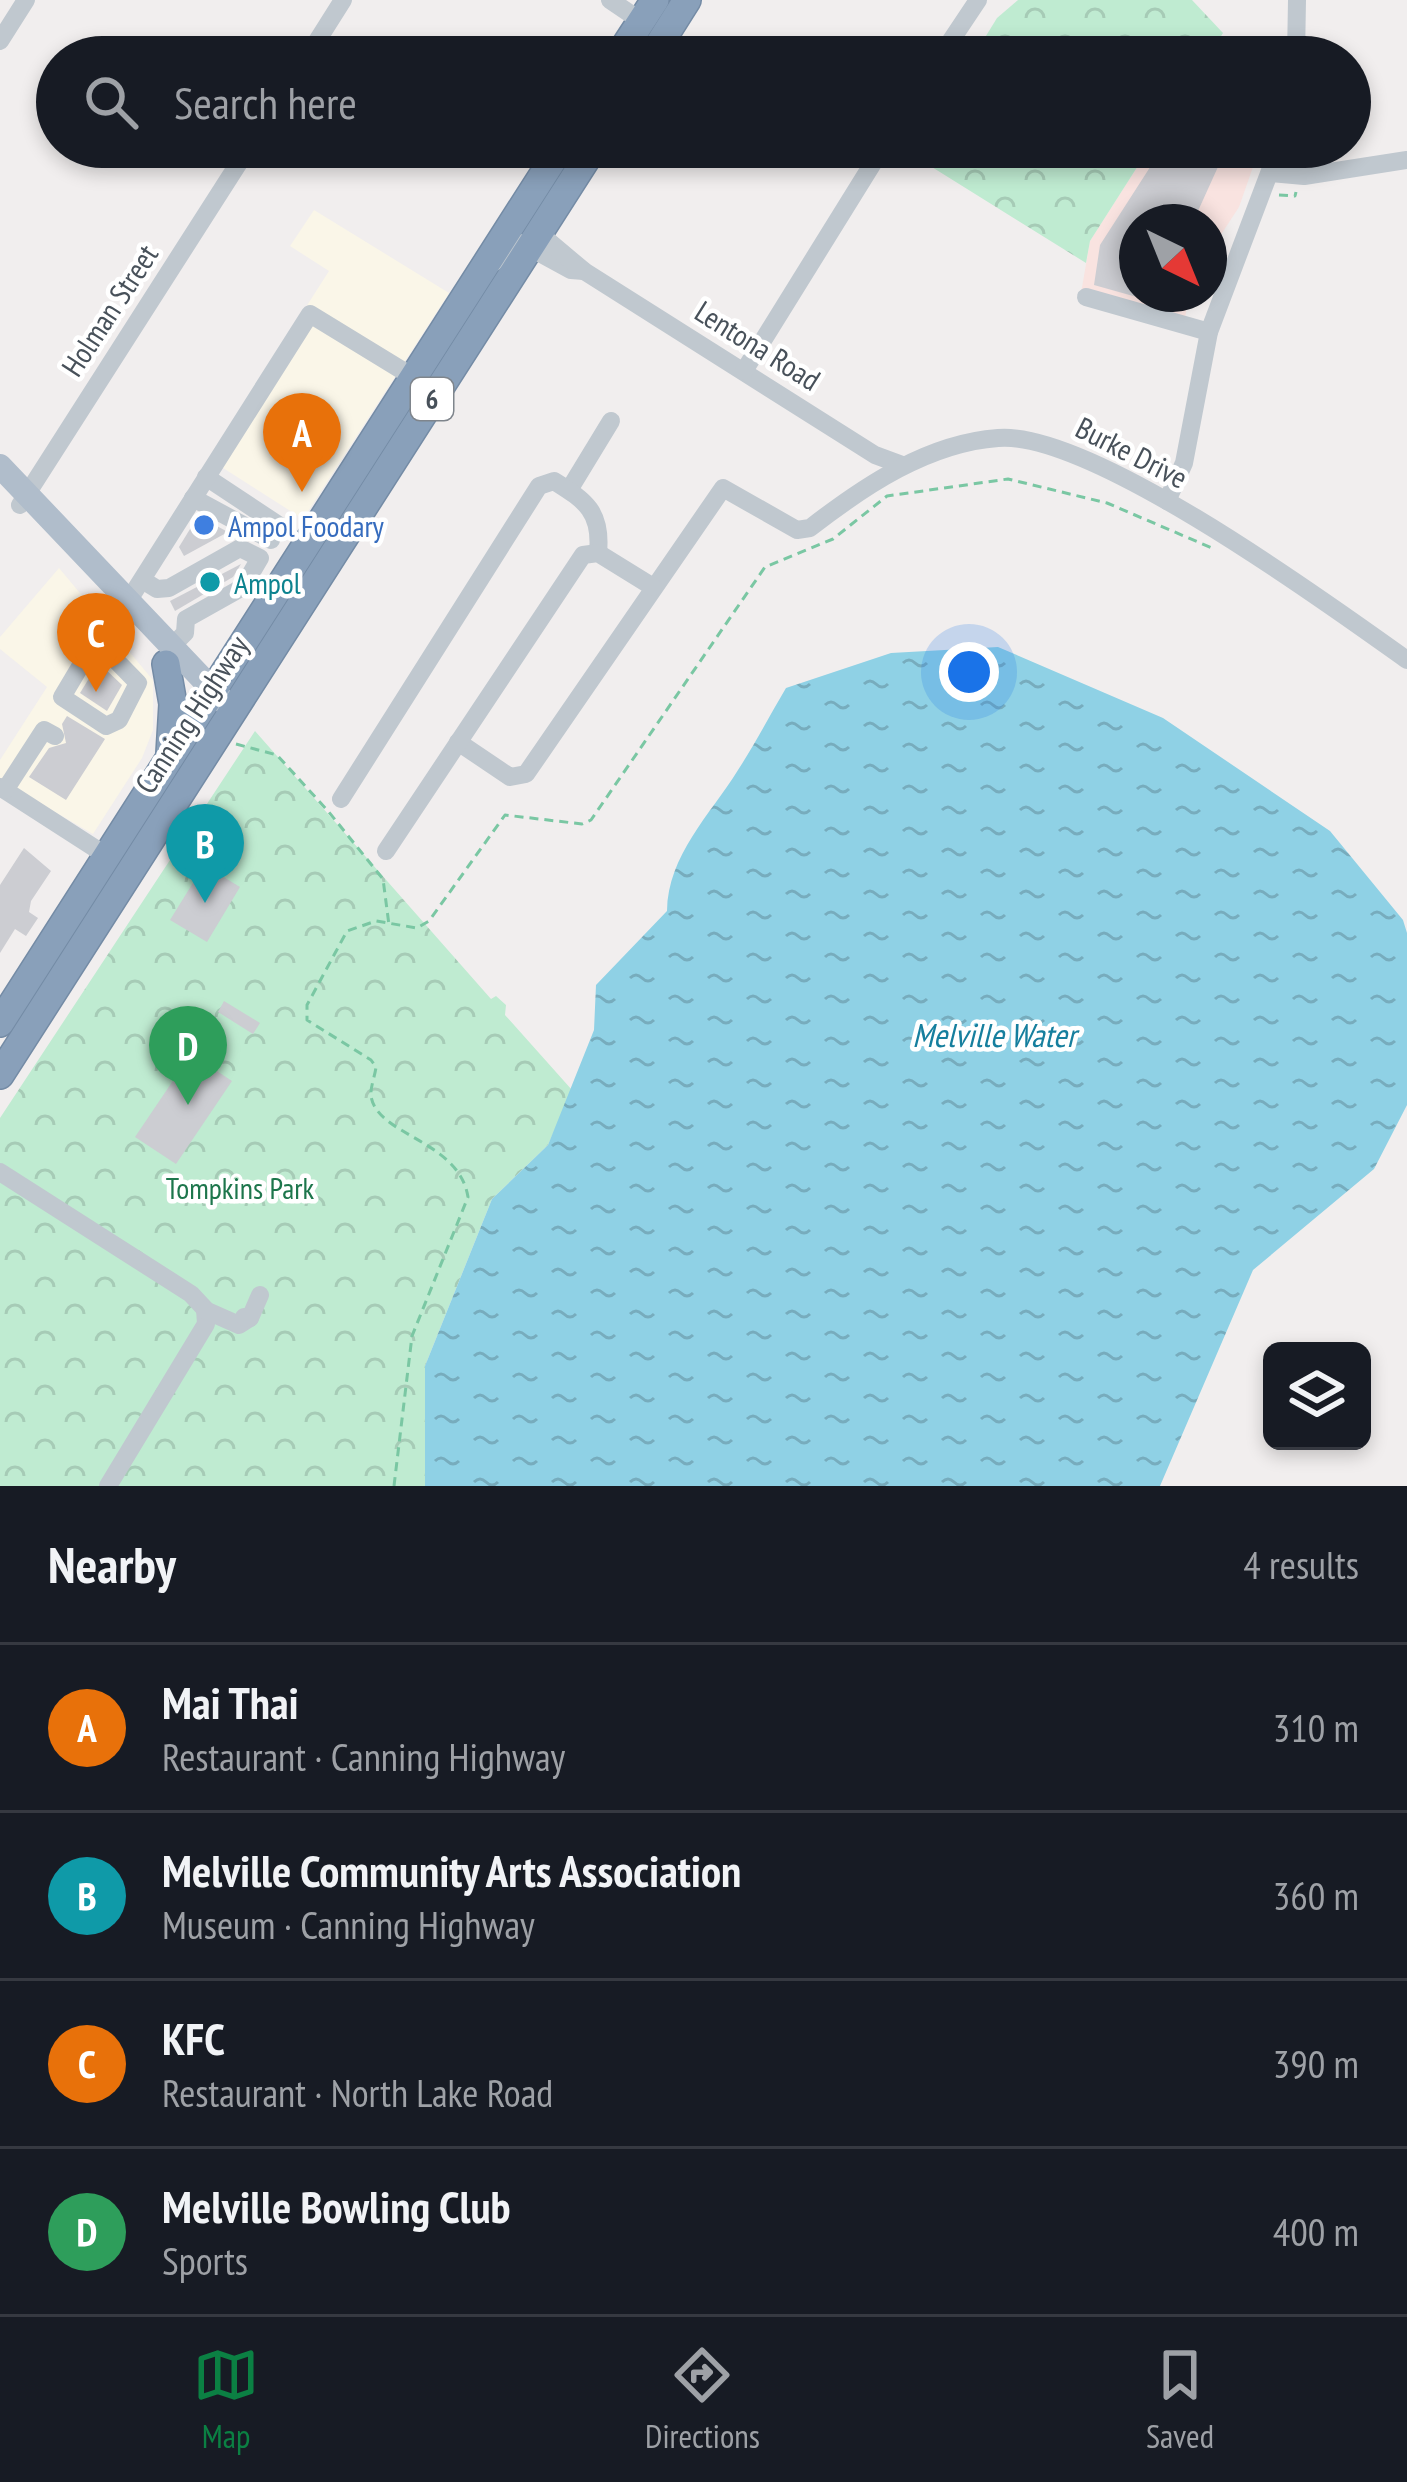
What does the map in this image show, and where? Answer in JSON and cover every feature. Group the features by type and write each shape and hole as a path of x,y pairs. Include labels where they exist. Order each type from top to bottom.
{"highway":[{"path":"664,36 687,0"},
{"path":"631,36 648,10"},
{"name":"Canning Highway","path":"0,1024 170,757 222,715 268,605 548,168"},
{"name":"Canning Highway","path":"0,1075 222,715 581,168"},
{"path":"169,656 170,757"}],"main road":[{"path":"0,466 23,500 222,715"},
{"path":"0,483 128,603 169,656"}],"street":[{"path":"0,41 7,13 26,0"},
{"path":"320,36 343,0"},
{"path":"610,0 648,10"},
{"path":"954,36 978,0"},
{"path":"1296,36 1297,0"},
{"path":"1371,165 1407,160"},
{"name":"Holman Street","path":"23,500 236,168"},
{"path":"744,371 870,168"},
{"path":"1227,262 1273,168"},
{"path":"1271,173 1302,176 1354,168"},
{"path":"480,273 517,244 535,239 527,200"},
{"name":"Lentona Road","path":"535,239 538,252 571,270 584,271 875,455 902,465"},
{"path":"1086,297 1166,315 1209,332"},
{"path":"1167,501 1184,464 1212,312"},
{"path":"128,603 310,314 413,377"},
{"path":"569,490 611,421"},
{"name":"Burke Drive","path":"653,587 723,488 775,514 785,526 810,528 902,465 999,438 1054,445 1167,501 1407,660"},
{"path":"206,477 275,533"},
{"path":"341,799 539,486 554,481 596,514 598,553"},
{"path":"194,498 308,543"},
{"path":"169,656 184,633 186,619 243,587 275,533"},
{"path":"144,581 157,589 169,588 240,548 260,558"},
{"path":"386,850 458,742 583,555 598,553 653,587 526,774 510,777 458,742"},
{"path":"243,587 268,605"},
{"path":"96,640 139,683 119,720 106,726 62,697 96,640"},
{"path":"55,736 44,730 2,788 107,856"},
{"path":"0,1172 191,1294 206,1310 239,1325 260,1295"},
{"path":"108,1486 206,1324 206,1310"}],"path":[{"path":"1277,195 1295,196 1302,176"},
{"path":"394,1486 412,1336 468,1197 456,1163 378,1112 370,1094 376,1067 307,1020 307,1005 347,931 376,921 389,927 417,928 429,921 505,815 583,824 591,820 765,567 833,539 886,496 1008,478 1107,503 1215,550"},
{"path":"222,715 277,755 383,879 389,927"}],"shaded area":[{"path":"1137,168 1253,168 1227,225 1227,204 1119,204 1119,311 1080,299 1090,241"},
{"path":"314,210 449,293 303,519 209,459 329,271 290,246"},
{"path":"1122,312 1186,312 1183,331"},
{"path":"59,568 153,680 153,730 142,758 93,834 0,780 0,760 47,687 0,649 0,637"}],"green space":[{"path":"1018,0 1192,0 1223,33 986,36 997,18"},
{"path":"933,168 1137,168 1090,241 1086,263"},
{"name":"Tompkins Park","path":"255,731 491,999 496,996 506,1005 505,1015 572,1090 548,1145 492,1199 425,1366 425,1486 0,1486 0,1118"}],"water":[{"name":"Melville Water","path":"998,647 1163,718 1330,831 1403,920 1407,933 1407,1105 1374,1169 1253,1270 1160,1486 425,1486 425,1366 492,1199 548,1145 594,1030 596,985 667,911 675,872 692,836 786,688 891,653"}],"building":[{"path":"1150,168 1217,168 1201,204 1126,204"},
{"path":"1119,215 1119,292 1094,285 1100,245"},
{"name":"Ampol Foodary","path":"198,516 228,532 184,556 179,547"},
{"path":"241,564 233,577 175,611 170,601"},
{"path":"102,666 122,685 107,711 80,693 96,667"},
{"path":"67,716 105,739 66,800 29,777 49,748 66,743 62,724"},
{"path":"24,848 51,871 31,901 29,912 38,918 26,936 15,929 0,953 0,885"},
{"path":"204,865 240,887 207,942 170,920"},
{"path":"224,1001 260,1023 253,1034 218,1012"},
{"path":"191,1054 232,1081 176,1164 135,1137"}],"place":[{"name":"Mai Thai","path":"302,492"},
{"name":"Ampol Foodary","path":"204,525"},
{"name":"Ampol","path":"210,582"},
{"name":"KFC","path":"96,692"},
{"name":"Melville Community Arts Association","path":"205,903"},
{"name":"Melville Bowling Club","path":"188,1105"}]}
